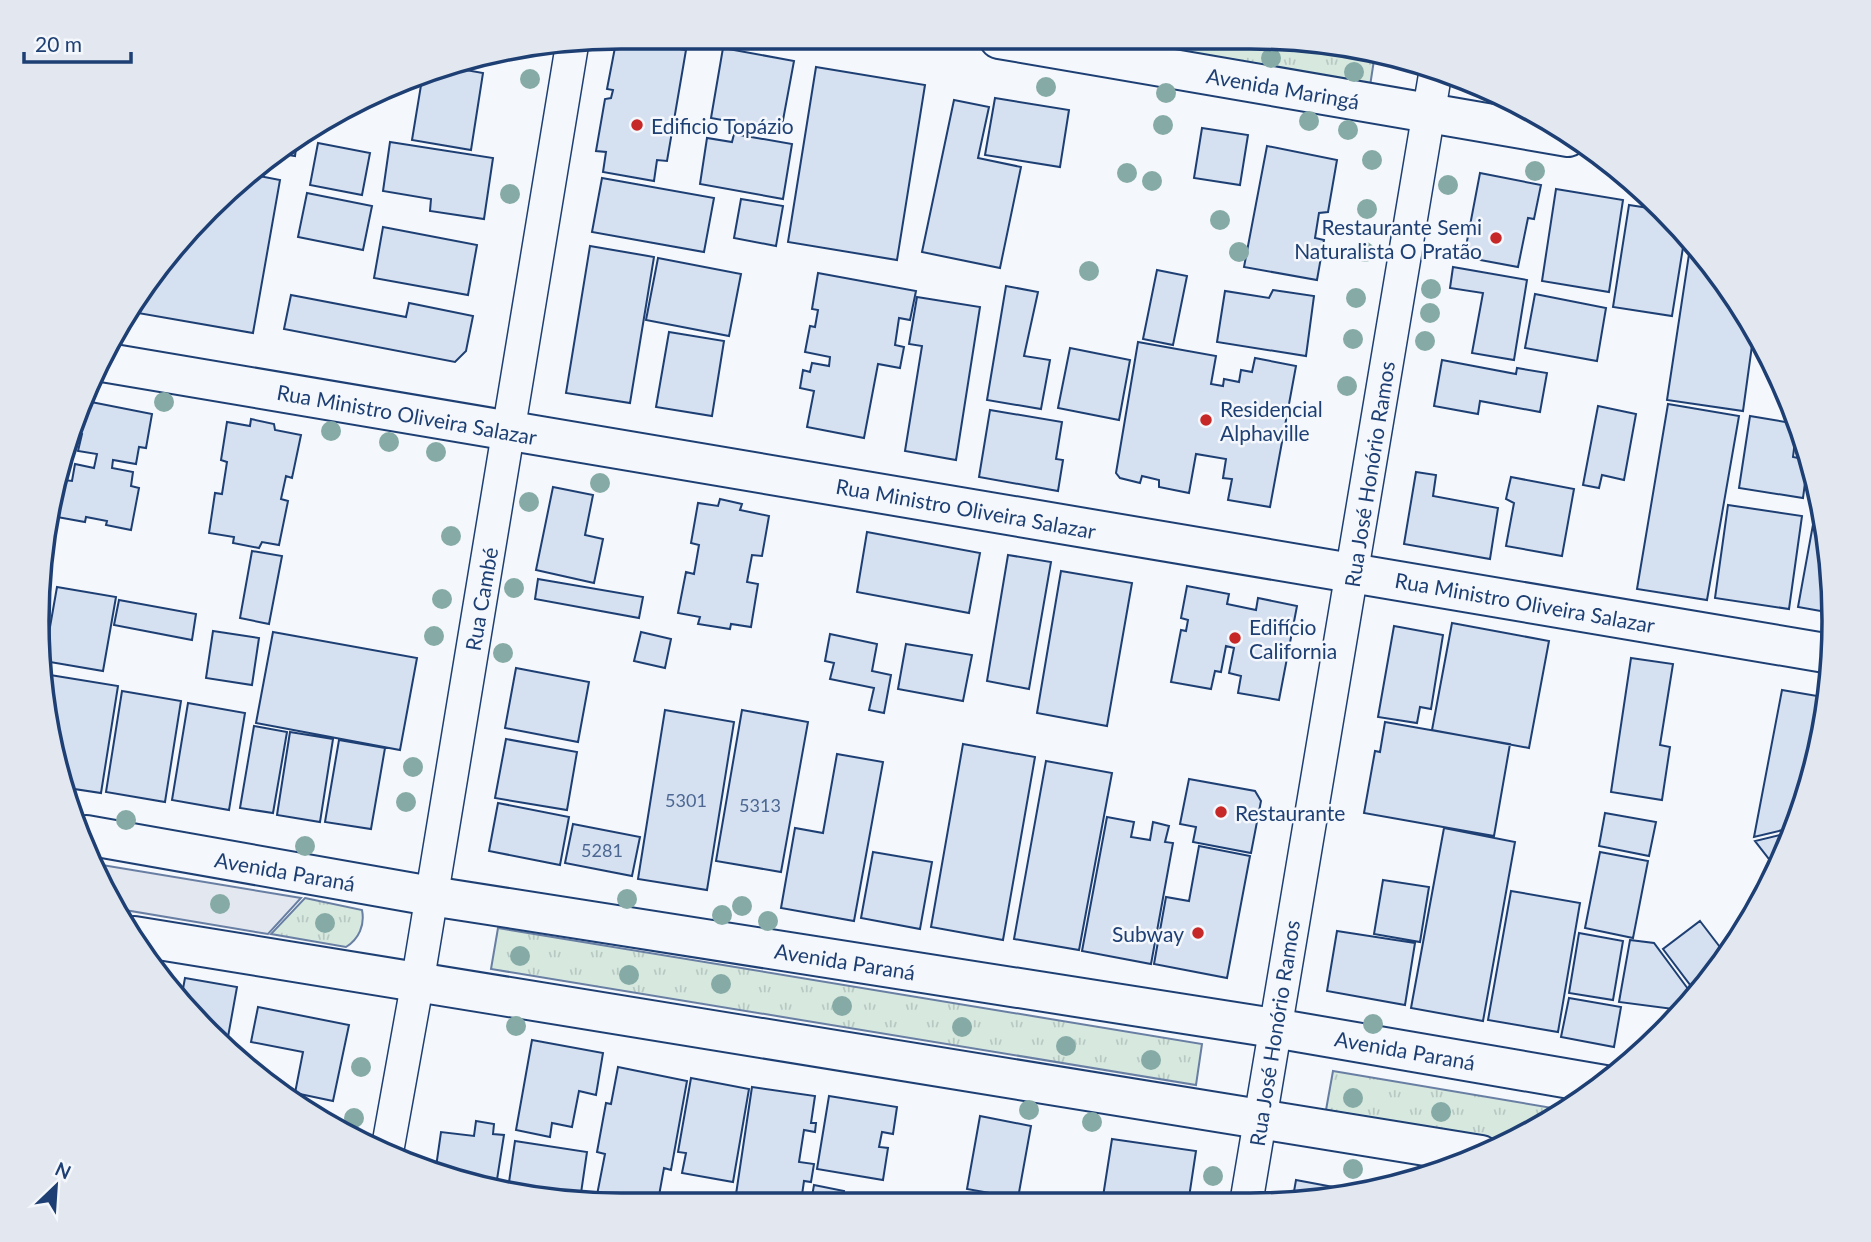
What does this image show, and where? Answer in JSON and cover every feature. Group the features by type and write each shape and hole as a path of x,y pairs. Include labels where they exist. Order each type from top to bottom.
{"main road":[{"name":"Avenida Maringá","path":"1057,49 1549,134"},
{"name":"Rua Ministro Oliveira Salazar","path":"110,363 1821,652"},
{"name":"Avenida Paraná","path":"91,836 430,896 1275,1028 1588,1082"},
{"path":"144,938 417,985 1462,1152"}],"street":[{"name":"Rua Cambé","path":"389,1143 571,51"},
{"name":"Rua José Honório Ramos","path":"1248,1193 1434,79"}],"green space":[{"path":"1149,49 1287,50 1362,60 1374,63 1370,86"},
{"path":"305,898 362,910 362,926 358,936 346,947 271,934"},
{"path":"498,928 1202,1044 1196,1085 491,969"},
{"path":"1333,1071 1550,1108 1493,1138 1326,1110"}],"shaded area":[{"path":"104,865 301,898 268,934 128,911"}],"building":[{"name":"Edificio Topázio","path":"615,49 686,50 667,161 657,160 654,181 603,172 606,152 596,151 605,99 611,98 613,90 607,89"},
{"path":"723,49 794,61 781,131 711,118"},
{"path":"816,67 925,85 897,260 788,242"},
{"path":"466,70 483,73 471,150 412,140 421,85"},
{"path":"995,98 1069,110 1060,167 985,155"},
{"path":"954,100 989,107 978,158 1021,167 1000,268 922,252"},
{"path":"1202,128 1248,135 1240,185 1194,178"},
{"path":"734,134 792,144 783,199 700,184 707,138 732,142"},
{"path":"390,142 493,158 484,219 430,211 431,199 383,191"},
{"path":"318,143 370,153 362,195 310,185"},
{"path":"1267,146 1337,160 1328,212 1319,213 1315,238 1324,240 1317,280 1244,267"},
{"name":"Restaurante Semi Naturalista O Pratão","path":"1480,173 1541,185 1534,219 1528,218 1518,267 1464,257"},
{"path":"262,176 280,180 253,333 139,313 191,244"},
{"path":"602,178 714,198 704,252 592,232"},
{"path":"1556,189 1623,200 1609,292 1542,281"},
{"path":"307,193 372,206 363,250 298,237"},
{"path":"741,199 783,206 776,246 734,238"},
{"path":"1629,205 1644,207 1683,248 1672,316 1613,307"},
{"path":"383,227 477,245 468,295 374,278"},
{"path":"590,246 654,257 630,403 566,393"},
{"path":"1689,255 1726,303 1752,347 1743,411 1667,400"},
{"path":"658,258 741,274 729,336 646,320"},
{"path":"1453,267 1527,280 1514,360 1472,353 1483,293 1450,288"},
{"path":"1157,270 1187,276 1173,345 1143,339"},
{"path":"818,273 916,291 910,320 899,318 895,345 904,347 900,368 878,364 864,438 807,427 814,391 800,388 803,370 810,372 812,363 829,366 830,357 805,352 810,326 815,327 818,310 812,309"},
{"path":"1006,286 1038,292 1024,356 1050,360 1041,409 987,400"},
{"path":"1273,290 1314,296 1306,356 1217,342 1225,291 1269,298"},
{"path":"1535,294 1606,308 1597,361 1525,348"},
{"path":"291,295 406,317 409,303 473,316 466,351 455,362 284,329"},
{"path":"917,297 980,307 956,460 905,451 922,346 909,344"},
{"path":"669,332 724,341 712,416 656,407"},
{"name":"Residencial Alphaville","path":"1138,342 1216,356 1211,384 1223,386 1224,379 1239,382 1241,370 1252,372 1255,358 1296,366 1270,507 1228,500 1232,479 1223,478 1226,459 1196,454 1189,493 1159,487 1159,480 1142,476 1140,483 1120,478 1116,473"},
{"path":"1070,348 1130,360 1119,420 1058,408"},
{"path":"1442,360 1516,374 1517,368 1547,373 1540,412 1480,401 1478,414 1434,406"},
{"path":"93,402 152,414 146,448 139,447 136,464 113,460 112,468 133,472 131,486 139,488 131,530 106,525 107,521 86,517 85,522 59,517 66,480 72,481 75,464 94,468 97,454 78,451"},
{"path":"1668,404 1739,416 1707,600 1637,589"},
{"path":"1598,406 1636,414 1624,480 1602,475 1599,488 1583,485"},
{"path":"990,410 1062,422 1056,459 1063,460 1058,491 979,477"},
{"path":"1750,416 1786,422 1794,445 1793,457 1798,458 1803,473 1803,498 1739,488"},
{"path":"251,419 274,424 275,430 301,435 292,478 286,476 281,499 288,501 279,545 262,542 259,548 233,543 234,537 209,533 215,493 222,494 227,462 221,460 227,422 250,426"},
{"path":"1416,472 1436,475 1433,496 1498,508 1490,559 1404,544"},
{"path":"1511,477 1574,489 1562,556 1506,546 1514,503 1506,499"},
{"path":"553,487 593,495 585,535 603,539 594,583 536,570"},
{"path":"720,499 742,504 740,510 769,516 762,556 752,555 747,582 758,584 751,627 731,624 730,629 698,624 700,617 678,613 686,572 694,574 699,545 691,543 698,503 718,506"},
{"path":"1728,505 1802,516 1789,609 1715,598"},
{"path":"1813,523 1822,611 1798,607"},
{"path":"867,532 980,553 969,613 857,592"},
{"path":"252,551 282,556 269,624 240,618"},
{"path":"1008,555 1051,562 1029,689 987,681"},
{"path":"1061,571 1132,583 1107,726 1037,713"},
{"path":"538,579 643,597 639,618 535,599"},
{"name":"Edifício California","path":"1187,586 1229,594 1227,604 1256,610 1258,598 1297,606 1279,700 1238,693 1241,676 1229,673 1234,648 1226,646 1221,672 1215,671 1211,689 1171,682 1181,630 1186,631 1188,620 1181,618"},
{"path":"57,587 116,597 103,671 50,662 49,631"},
{"path":"119,600 196,614 192,640 114,625"},
{"path":"1452,623 1549,641 1529,748 1432,730"},
{"path":"1394,626 1443,635 1431,709 1420,707 1417,723 1378,717"},
{"path":"213,631 259,638 252,685 206,678"},
{"path":"273,632 417,658 400,750 256,723"},
{"path":"641,632 671,639 665,668 634,661"},
{"path":"830,634 877,644 872,671 891,675 884,713 869,710 874,688 830,679 834,663 825,661"},
{"path":"906,644 972,655 963,701 898,689"},
{"path":"1631,658 1673,664 1660,745 1670,747 1662,800 1611,792"},
{"path":"516,668 589,682 578,742 505,728"},
{"path":"52,675 118,686 101,793 74,789 60,733"},
{"path":"1782,690 1817,696 1803,769 1782,830 1754,837"},
{"path":"122,691 181,701 165,802 106,792"},
{"path":"188,703 245,713 229,810 172,800"},
{"path":"665,710 734,722 707,890 638,879"},
{"path":"742,710 808,722 781,872 716,861"},
{"path":"1385,722 1510,744 1494,836 1364,813 1375,751 1380,752"},
{"path":"254,726 287,732 273,813 240,808"},
{"path":"290,732 333,739 320,822 277,815"},
{"path":"506,739 577,752 567,810 495,798"},
{"path":"339,740 385,748 371,829 325,822"},
{"path":"963,744 1035,757 1003,940 931,927"},
{"path":"837,754 883,762 854,921 781,908 795,828 823,833"},
{"path":"1046,761 1112,773 1079,950 1014,939"},
{"name":"Restaurante","path":"1189,779 1255,791 1261,801 1251,853 1193,842 1196,827 1180,824"},
{"path":"498,803 569,817 560,865 489,851"},
{"path":"1605,813 1656,822 1649,856 1599,846"},
{"path":"1107,817 1134,822 1131,837 1150,840 1153,822 1169,826 1165,842 1173,843 1151,964 1082,951"},
{"path":"573,824 640,837 632,876 565,863"},
{"path":"1444,828 1515,842 1483,1021 1411,1008"},
{"path":"1780,835 1769,860 1755,841"},
{"name":"Subway","path":"1199,846 1250,856 1227,978 1154,964 1166,897 1189,901"},
{"path":"873,852 932,862 920,929 861,918"},
{"path":"1600,852 1648,861 1633,938 1585,928"},
{"path":"1383,880 1429,887 1420,942 1374,934"},
{"path":"1511,891 1580,903 1558,1032 1488,1020"},
{"path":"1700,921 1720,947 1690,985 1663,949"},
{"path":"1337,931 1415,943 1405,1005 1327,991"},
{"path":"1579,933 1623,941 1613,1000 1569,993"},
{"path":"1630,940 1654,943 1688,989 1670,1009 1619,1002"},
{"path":"185,978 237,987 228,1036 191,998 183,988"},
{"path":"1569,998 1621,1007 1614,1047 1561,1037"},
{"path":"258,1007 349,1025 333,1101 295,1091 303,1052 251,1042"},
{"path":"532,1040 603,1053 596,1095 579,1091 572,1127 552,1123 550,1137 516,1130"},
{"path":"618,1067 687,1081 671,1170 664,1168 659,1193 597,1192 605,1154 597,1152 606,1103 611,1104"},
{"path":"691,1078 749,1089 733,1182 682,1173 686,1153 678,1152"},
{"path":"752,1087 815,1096 811,1123 816,1123 815,1132 804,1130 799,1162 814,1164 811,1182 804,1181 802,1193 736,1193"},
{"path":"829,1096 897,1107 893,1134 882,1132 879,1147 888,1148 883,1180 817,1169"},
{"path":"980,1116 1031,1126 1019,1193 990,1193 967,1189"},
{"path":"476,1121 494,1124 493,1134 504,1135 497,1179 437,1163 441,1132 474,1136"},
{"path":"1112,1139 1196,1151 1190,1193 1104,1193"},
{"path":"515,1141 587,1152 581,1192 509,1182"},
{"path":"1296,1180 1332,1187 1325,1188 1294,1191"},
{"path":"814,1185 844,1191 844,1193 813,1193"}],"place":[{"name":"Edificio Topázio","path":"637,125"},
{"name":"Restaurante Semi Naturalista O Pratão","path":"1496,238"},
{"name":"Residencial Alphaville","path":"1206,420"},
{"name":"Edifício California","path":"1235,638"},
{"name":"Restaurante","path":"1221,812"},
{"name":"Subway","path":"1198,933"}]}
